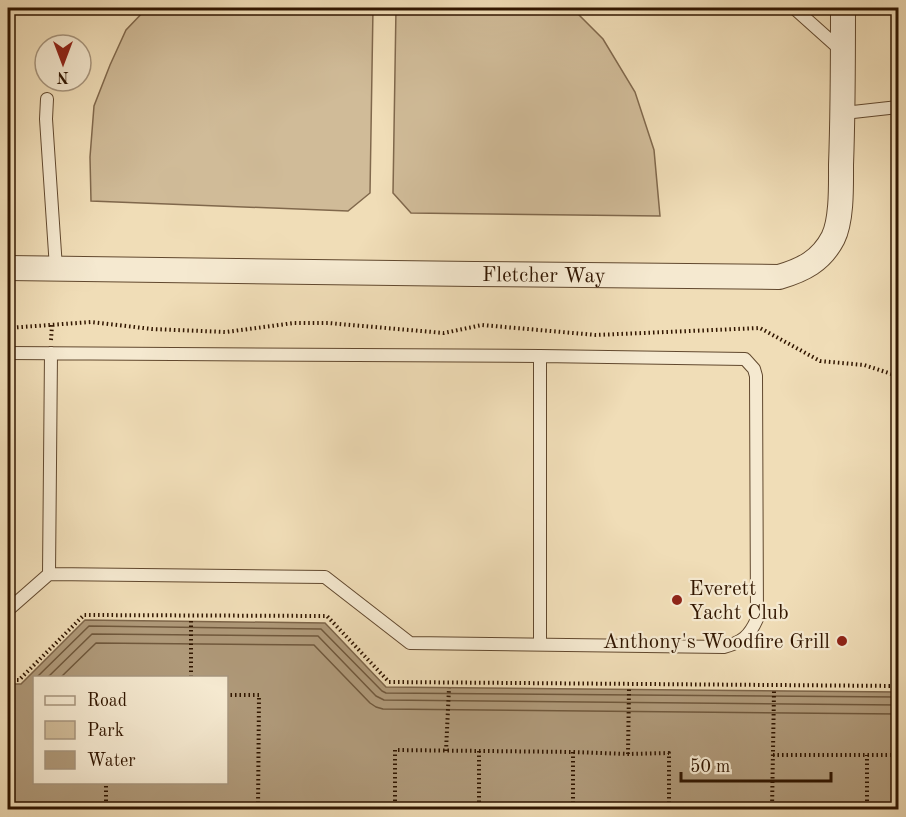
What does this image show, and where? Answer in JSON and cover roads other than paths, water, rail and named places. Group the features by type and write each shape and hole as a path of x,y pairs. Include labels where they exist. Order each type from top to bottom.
{"street":[{"name":"Fletcher Way","path":"8,268 779,277 797,272 816,261 834,237 840,211 843,8"}],"lane":[{"path":"794,8 843,52"},
{"path":"47,99 46,119 56,268"},
{"path":"843,114 898,107"},
{"path":"8,352 745,359 754,369 756,376 757,619 752,632 738,643 724,647 410,643 325,577 50,574 8,610"},
{"path":"50,574 51,353"},
{"path":"540,356 540,644"},
{"path":"8,594 25,595"}],"water":[{"path":"85,620 325,623 386,687 898,692 898,809 8,809 8,684 21,684"}],"place":[{"name":"Everett Yacht Club","path":"677,600"},
{"name":"Anthony's Woodfire Grill","path":"842,641"}]}
